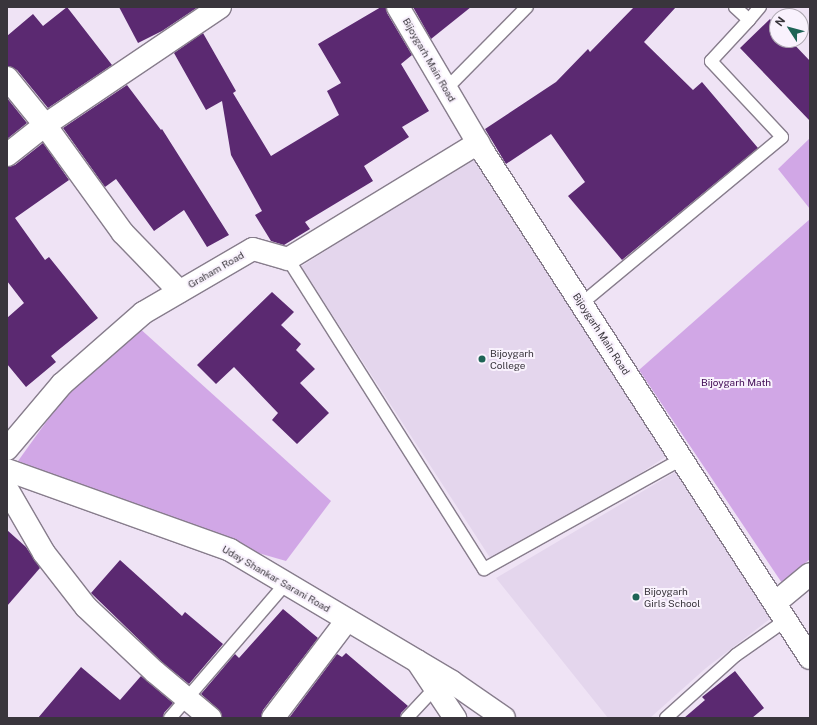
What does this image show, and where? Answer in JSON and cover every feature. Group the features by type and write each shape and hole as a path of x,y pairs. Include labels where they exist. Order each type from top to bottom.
{"street":[{"path":"7,155 45,125 220,7"},
{"name":"Bijoygarh Main Road","path":"398,7 478,144 810,658"},
{"path":"7,78 45,125 122,233 179,291"},
{"path":"288,259 478,144"},
{"name":"Graham Road","path":"7,449 62,384 144,312 253,249 288,259"},
{"name":"Uday Shankar Sarani Road","path":"7,470 230,550 452,682 504,718"},
{"path":"7,489 44,552 86,607 155,672 210,718"},
{"path":"780,612 810,574"},
{"path":"272,718 347,620"},
{"path":"417,661 455,718"}],"lane":[{"path":"446,89 527,7"},
{"path":"735,7 749,20"},
{"path":"581,304 782,137 711,61 760,7"},
{"path":"288,259 484,569 682,459"},
{"path":"170,718 286,583"},
{"path":"666,718 736,655 780,612"},
{"path":"407,718 435,688"}],"shaded area":[{"name":"Bijoygarh College","path":"473,155 668,455 496,567 301,267"},
{"name":"Bijoygarh Girls School","path":"677,471 775,615 706,668 650,718 608,718 496,578"}],"green space":[{"path":"810,138 810,209 778,169"},
{"name":"Bijoygarh Math","path":"810,219 810,559 782,583 639,370"},
{"path":"137,326 331,501 286,561 245,549 18,461 67,393"}],"building":[{"path":"67,7 112,65 48,108 17,70 7,66 7,36 33,14 43,26"},
{"path":"119,7 198,7 162,31 138,43"},
{"path":"381,7 386,7 387,13 412,55 401,64 429,111 402,127 409,137 364,166 373,181 305,222 310,229 284,245 271,241 255,215 262,211 231,155 222,101 206,110 174,53 203,33 236,91 233,93 271,156 339,115 327,91 341,83 318,44"},
{"path":"413,7 471,7 431,39"},
{"path":"634,7 676,7 644,42 693,90 702,82 758,148 622,260 568,196 585,182 551,134 506,164 485,129 556,82 588,49 590,52"},
{"path":"769,20 769,48 798,48 810,61 810,121 740,48"},
{"path":"127,85 161,130 162,129 229,235 207,247 184,210 154,231 116,179 105,187 63,128"},
{"path":"7,98 27,123 7,139"},
{"path":"43,143 69,180 15,218 45,260 49,257 98,318 51,356 56,362 26,387 7,364 7,318 24,303 7,281 7,167 15,165"},
{"path":"272,292 294,312 281,325 301,344 296,350 315,369 300,383 329,413 297,444 272,420 278,413 234,367 216,384 197,365"},
{"path":"7,530 26,547 40,568 7,606"},
{"path":"120,560 182,616 185,612 223,644 189,684 163,663 91,593"},
{"path":"283,609 318,638 263,710 261,718 222,718 218,709 201,694 235,654 239,658"},
{"path":"346,653 408,706 401,713 400,718 289,718 337,654 342,657"},
{"path":"81,667 120,700 141,676 173,703 164,713 163,718 38,718"},
{"path":"735,671 764,708 752,718 684,718 705,700 702,697"}],"place":[{"name":"Bijoygarh College","path":"482,359"},
{"name":"Bijoygarh Girls School","path":"636,597"}]}
